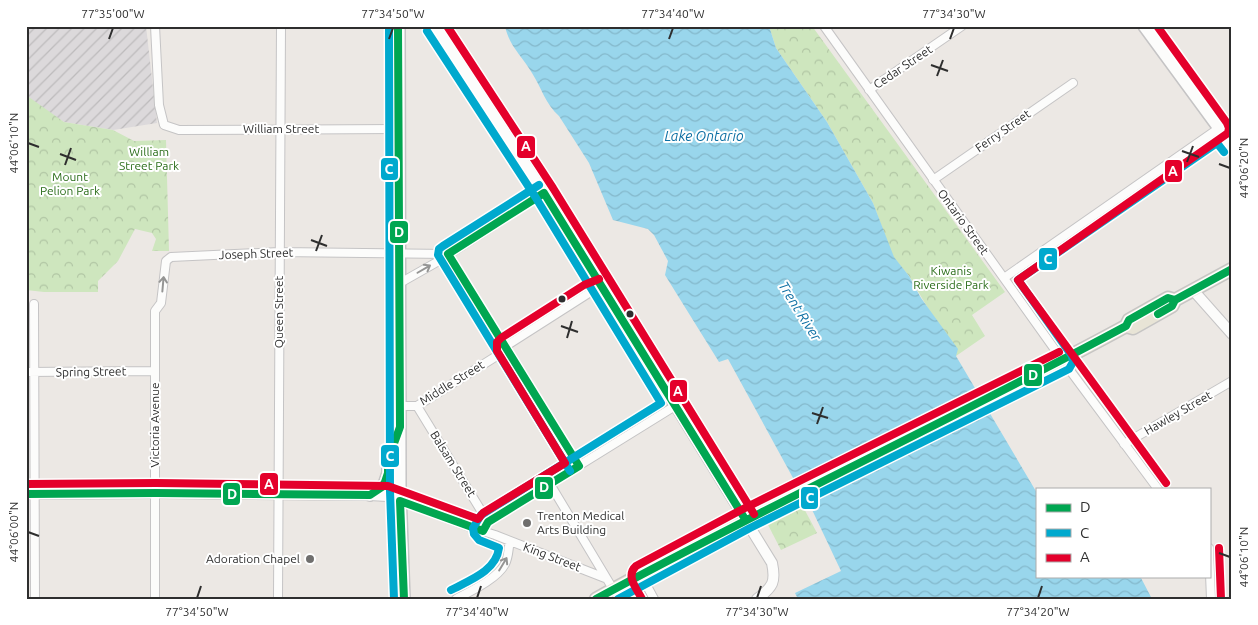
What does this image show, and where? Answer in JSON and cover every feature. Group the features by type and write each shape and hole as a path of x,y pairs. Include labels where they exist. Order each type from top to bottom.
{"main road":[{"path":"1144,26 1232,146"},
{"path":"398,28 400,501 404,599"},
{"path":"596,599 745,519 1025,380 1126,326 1133,328 1172,306 1175,300 1232,269"},
{"path":"370,495 382,487 385,482 388,473 388,460 400,427"}],"street":[{"name":"William Street","path":"155,26 159,106 164,125 178,130 399,129"},
{"name":"Queen Street","path":"278,599 281,26"},
{"path":"435,26 544,193 772,562 775,577 770,590 757,599"},
{"name":"Ontario Street","path":"824,26 933,180 1157,488"},
{"name":"Cedar Street","path":"869,90 962,26"},
{"name":"Ferry Street","path":"933,180 1073,83"},
{"path":"1004,278 1232,119"},
{"path":"400,283 544,193"},
{"name":"Joseph Street","path":"171,257 279,252 448,254"},
{"path":"448,254 579,466"},
{"name":"Victoria Avenue","path":"155,599 155,311 161,304 165,264 171,257"},
{"name":"Middle Street","path":"400,406 417,406 503,352 506,346 589,292 602,289"},
{"path":"1193,290 1232,334"},
{"path":"34,304 35,372 30,494 35,599"},
{"name":"Spring Street","path":"26,372 155,371"},
{"name":"Hawley Street","path":"1124,444 1232,381"},
{"name":"Balsam Street","path":"417,406 488,522"},
{"path":"483,531 488,522 675,406"},
{"path":"550,484 613,589"},
{"name":"King Street","path":"30,494 156,493 387,496 605,578"},
{"path":"456,599 486,583 505,565 510,541"},
{"path":"1210,574 1211,599"},
{"path":"641,575 654,599"}],"shaded area":[{"path":"26,26 146,26 157,123 113,130 64,122 26,97"}],"green space":[{"name":"Kiwanis Riverside Park","path":"769,26 812,26 1005,292 972,315 985,336 956,356 909,276 893,257 873,203 827,122 776,48"},
{"name":"Mount Pelion Park","path":"26,95 64,122 113,130 134,141 166,140 169,251 152,251 156,239 152,233 135,229 118,261 98,281 98,292 26,290"},
{"path":"800,501 817,533 781,550 766,521"}],"water":[{"name":"Lake Ontario","path":"505,26 769,26 776,48 827,122 873,203 894,257 958,349 956,356 1036,491 1036,578 1141,578 1152,599 798,599 795,593 841,571 806,497 804,498 728,359 719,362 665,275 668,261 654,235 648,229 613,220 589,163 559,116 554,112 507,33"}],"transit line":[{"name":"C","path":"389,26 390,491 394,599"},
{"name":"D","path":"26,494 370,495 382,487 388,473 388,460 400,427 398,26"},
{"name":"A","path":"447,26 553,188 754,514"},
{"name":"A","path":"1157,26 1227,123 1228,133 1018,280 1166,483"},
{"name":"C","path":"427,31 536,198 661,403 481,515 473,528 474,534 479,540 499,548 497,556 488,569 451,590"},
{"name":"C","path":"618,599 750,528 1069,369 1073,362 1072,356 1018,280 1217,143 1224,152"},
{"name":"C","path":"539,185 443,246 439,249 438,255 570,471"},
{"name":"D","path":"404,599 400,501 483,531 488,522 579,466 448,254 544,193 745,519"},
{"name":"D","path":"1158,314 1172,306 1175,300 1232,269"},
{"name":"A","path":"26,484 156,483 388,486 478,519 483,513 565,463 497,351 497,342 584,285 599,279"},
{"name":"D","path":"596,599 728,529 1060,361 1126,326 1129,320 1168,298 1175,300"},
{"name":"A","path":"642,599 632,578 633,570 636,566 741,510 1059,352"},
{"name":"A","path":"1219,548 1221,599"}],"place":[{"name":"Trenton Medical Arts Building","path":"527,523"},
{"name":"Adoration Chapel","path":"310,559"}],"park label":[{"name":"William Street Park","path":"149,159"}],"water label":[{"name":"Trent River","path":"800,311"}]}
